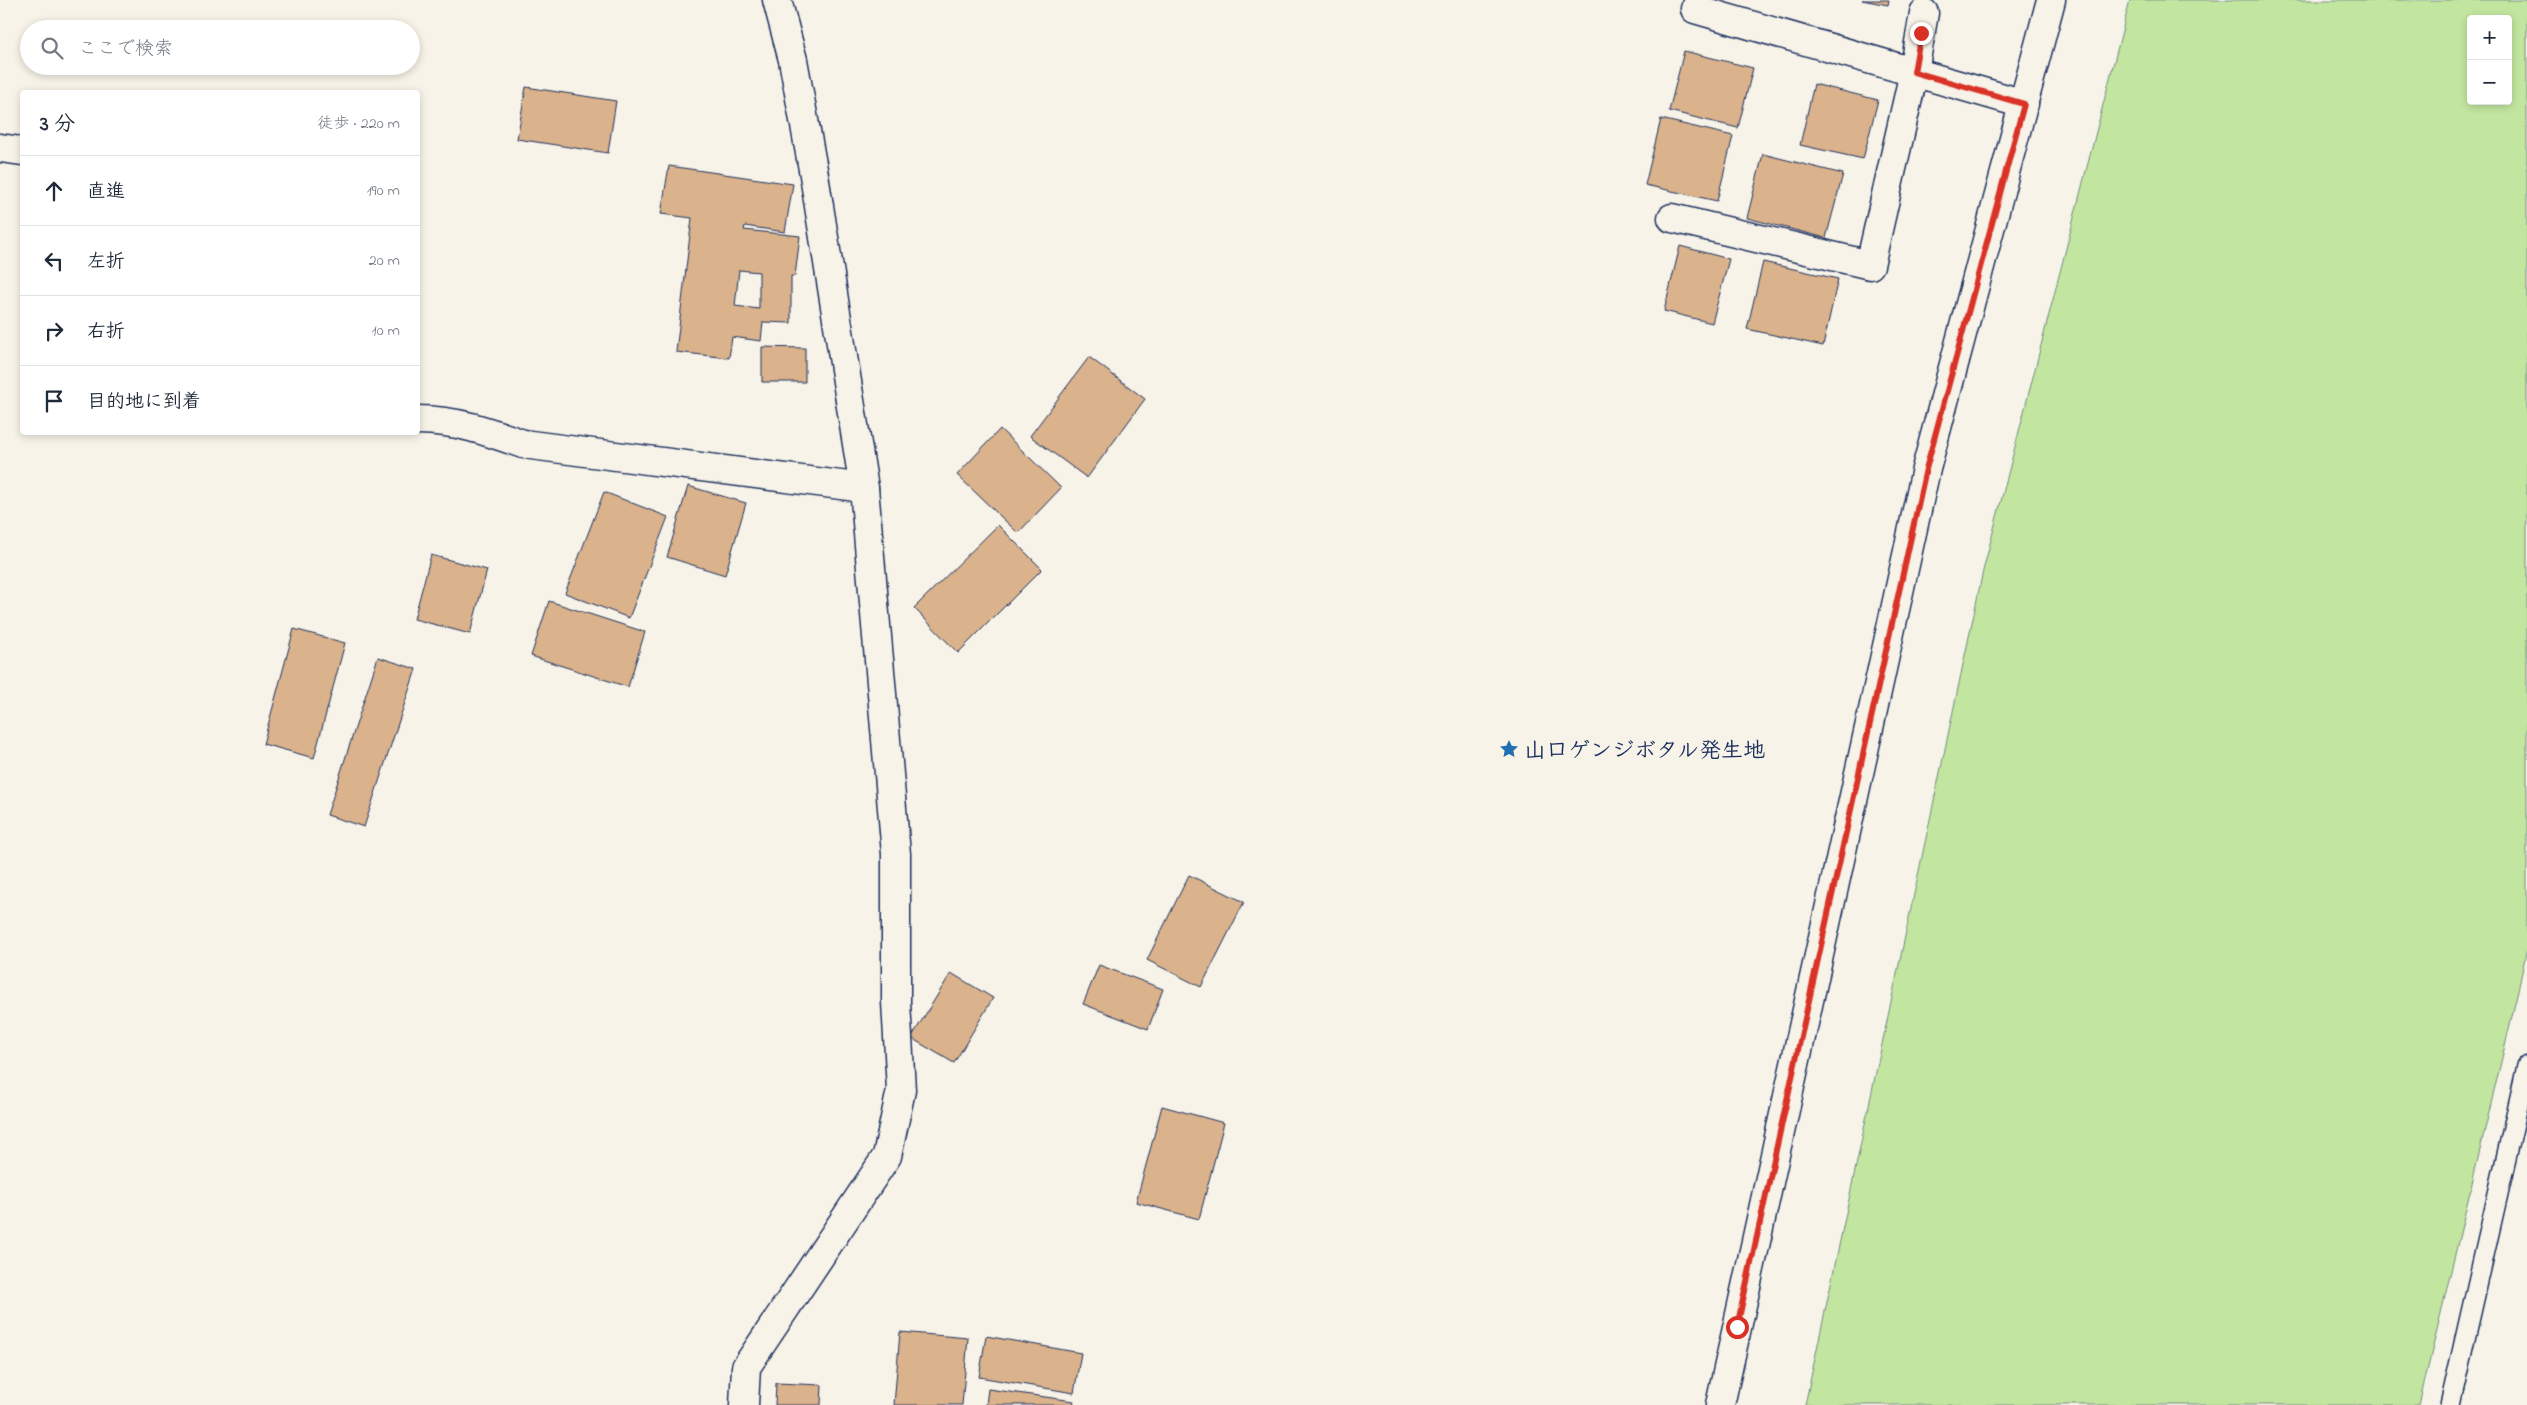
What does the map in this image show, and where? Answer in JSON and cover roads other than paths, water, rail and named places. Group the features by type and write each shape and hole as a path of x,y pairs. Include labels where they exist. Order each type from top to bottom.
{"street":[{"path":"744,1405 746,1367 887,1156 901,1090 896,1002 896,854 864,488 814,175 793,60 777,0"},
{"path":"1720,1405 1926,469 2051,0"},
{"path":"1695,9 2024,104"},
{"path":"1672,218 1870,265 1914,72 1924,13"},
{"path":"0,148 20,151"},
{"path":"420,420 445,420 482,429 523,444 864,488"}],"lane":[{"path":"2450,1405 2527,1066"}],"place":[{"name":"山口ゲンジボタル発生地","path":"1509,749"}]}
